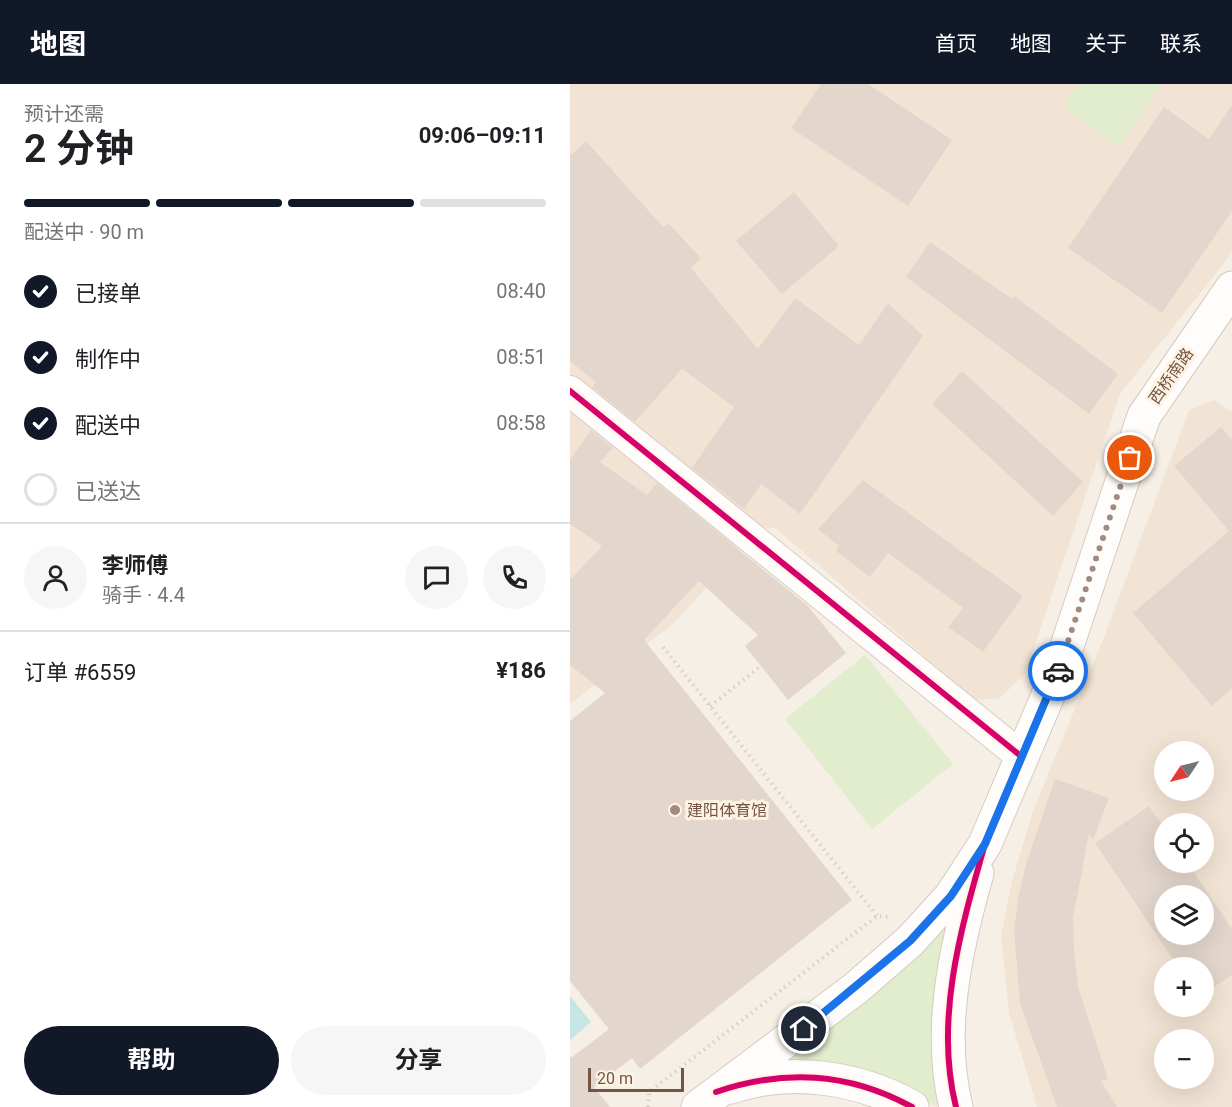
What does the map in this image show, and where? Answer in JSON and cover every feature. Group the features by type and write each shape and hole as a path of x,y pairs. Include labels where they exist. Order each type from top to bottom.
{"main road":[{"name":"西桥南路","path":"707,1100 856,988 910,941 951,896 985,844 1060,667 1144,416 1232,288"},
{"path":"956,1107 948,1056 948,1027 962,927 985,844"},
{"path":"707,1100 750,1081 817,1077 895,1098 912,1107"}],"street":[{"path":"570,391 1022,757"}],"path":[{"path":"663,646 877,916"},
{"path":"711,706 761,666"},
{"path":"648,1107 649,1092 877,916 932,918"}],"shaded area":[{"path":"570,84 1232,84 1232,253 1120,394 1025,674 1000,698 975,700 775,528 748,529 718,575 674,623 570,704"},
{"path":"1214,400 1232,412 1232,1107 1037,1107 1009,1013 1001,936 1012,881 1032,814 1102,642 1189,410"}],"green space":[{"path":"1079,84 1162,84 1118,147 1063,107"},
{"path":"865,655 953,764 872,829 785,719"},
{"path":"951,921 941,1106 933,1105 917,1094 787,1063 784,1051"}],"water":[{"path":"570,996 591,1022 570,1040"}],"building":[{"path":"821,84 868,84 952,140 908,206 791,128"},
{"path":"1232,105 1232,211 1162,313 1068,248 1164,107 1209,139"},
{"path":"586,141 663,227 668,223 701,258 691,268 758,349 795,298 859,345 888,303 923,336 800,514 761,484 744,509 692,468 734,407 682,369 635,422 592,387 596,382 570,361 570,156"},
{"path":"794,192 839,246 782,294 736,241"},
{"path":"930,242 1012,299 1014,296 1118,374 1089,414 906,277"},
{"path":"962,371 1083,482 1053,516 932,404"},
{"path":"1221,427 1232,440 1232,688 1212,706 1133,613 1229,531 1174,466"},
{"name":"建阳体育馆","path":"591,430 613,448 600,462 647,495 657,483 808,606 846,653 788,700 745,646 758,635 699,581 644,640 852,900 640,1069 632,1058 594,1087 610,1107 570,1107 570,1056 571,1058 609,1029 570,981 570,721 605,693 570,665 570,580 602,546 570,524 570,460"},
{"path":"863,480 1023,596 983,652 948,627 963,608 888,553 870,577 836,551 839,546 818,529"},
{"path":"1055,779 1109,798 1093,840 1089,834 1073,918 1078,987 1108,1079 1101,1081 1117,1107 1057,1107 1020,1003 1014,929 1019,894 1026,864"},
{"path":"1149,806 1154,813 1154,873 1194,873 1202,885 1154,885 1154,931 1095,843"},
{"path":"1214,902 1232,929 1232,975 1214,987 1214,957 1172,957 1164,945 1214,945"}],"cycle path":[{"path":"570,391 1022,757"},
{"path":"956,1107 950,1074 949,1008 959,941 985,844"},
{"path":"716,1092 766,1080 791,1077 816,1078 864,1087 888,1095 912,1107"}],"way so far":[{"path":"1058,671 1130,458"}],"place":[{"name":"建阳体育馆","path":"675,810"}],"route":[{"path":"804,1029 910,941 951,896 985,844 1058,671"}]}
